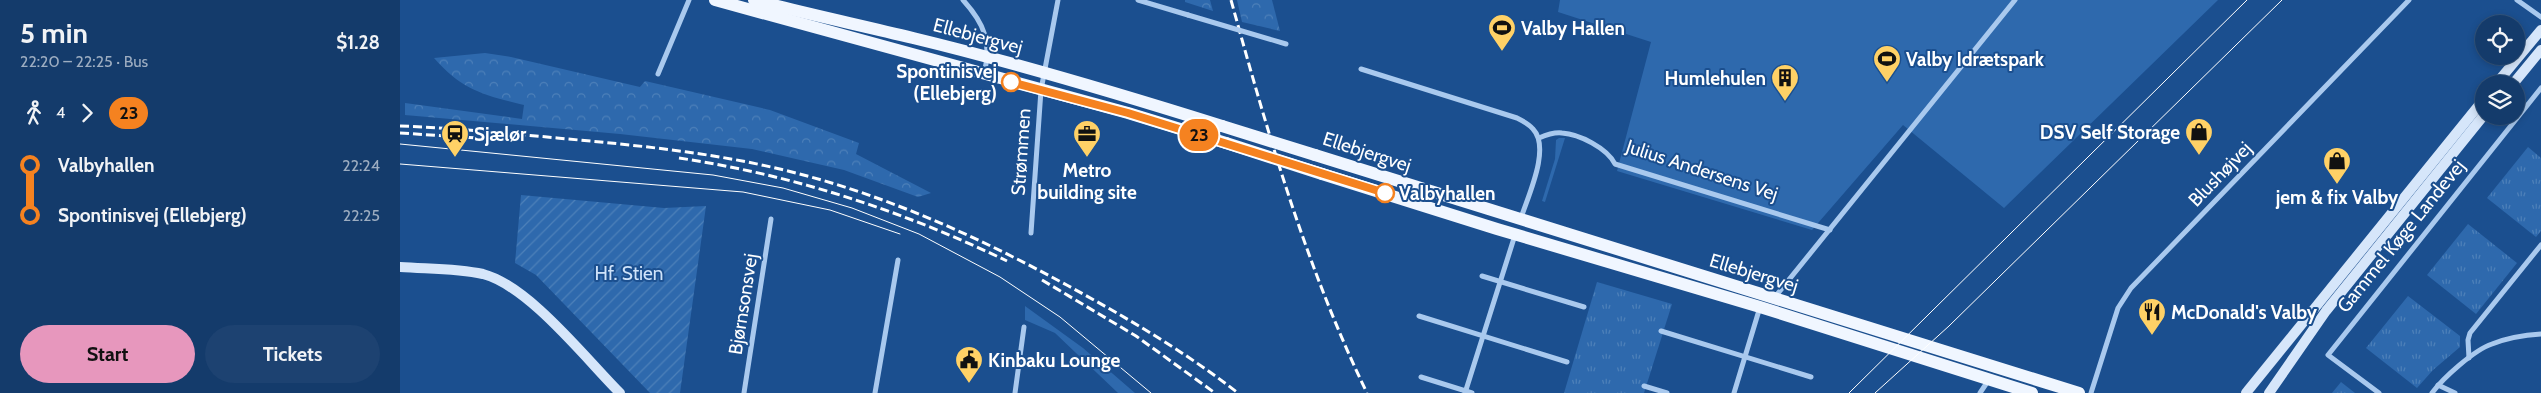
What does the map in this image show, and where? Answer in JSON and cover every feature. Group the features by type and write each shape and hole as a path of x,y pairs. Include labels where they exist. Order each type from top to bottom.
{"main road":[{"name":"Ellebjergvej","path":"715,0 1226,143 1516,235 1760,307 2031,393"},
{"name":"Ellebjergvej","path":"754,0 988,58 1222,126 2079,393"},
{"path":"2504,75 2541,30"},
{"path":"2520,75 2541,50"},
{"name":"Gammel Køge Landevej","path":"2246,393 2475,110"},
{"name":"Gammel Køge Landevej","path":"2269,393 2326,311 2476,125"},
{"path":"1516,235 1520,219"},
{"path":"400,267 467,271 502,281 526,297 620,393"}],"street":[{"path":"658,74 689,0"},
{"path":"963,0 978,16 983,26 988,58 984,74"},
{"name":"Strømmen","path":"1031,233 1041,90 1058,0"},
{"path":"1138,0 1286,44"},
{"path":"1774,299 2015,0"},
{"name":"Blushøjvej","path":"2091,393 2118,308 2131,288 2409,0"},
{"path":"2517,0 2541,17"},
{"path":"1361,69 1517,118 1534,129 1539,138 1539,160 1520,219"},
{"name":"Gammel Køge Landevej","path":"2379,393 2328,355 2541,88"},
{"name":"Julius Andersens Vej","path":"1539,138 1555,133 1578,136 1611,156 1615,164 1830,230"},
{"name":"Bjørnsonsvej","path":"744,393 771,218"},
{"path":"1465,392 1516,235"},
{"path":"2469,358 2468,340 2470,333 2541,245"},
{"path":"875,393 898,260"},
{"path":"1482,276 1584,307"},
{"path":"1734,393 1760,307"},
{"path":"1419,316 1567,362"},
{"path":"1015,393 1024,327"},
{"path":"1661,331 1811,377"},
{"path":"2432,393 2438,385 2469,358 2490,344 2541,334"},
{"path":"1421,377 1472,393"},
{"path":"1980,393 1990,379"},
{"path":"2438,385 2455,393"},
{"path":"1644,386 1667,393"}],"green space":[{"path":"1185,0 1210,0 1213,11 1185,2"},
{"path":"1237,0 1272,0 1280,31 1242,22"},
{"name":"Valby Idrætspark","path":"1560,0 2218,0 2004,208 1903,125 1812,230 1617,171 1651,42 1558,12"},
{"path":"485,53 511,57 640,87 645,81 770,110 859,143 856,154 931,193 918,197 844,170 752,149 620,134 405,115 405,103 522,119 524,105 474,90 444,69 434,58"},
{"path":"1565,138 1545,202 1542,201 1555,159 1556,140"},
{"path":"2528,147 2541,158 2541,231 2536,237 2487,198"},
{"name":"Hf. Stien","path":"521,195 664,208 706,206 680,393 650,393 536,275 515,263"},
{"path":"2468,224 2517,263 2476,314 2427,275"},
{"path":"1597,282 1672,304 1644,393 1564,393"},
{"path":"2408,296 2460,336 2460,347 2433,370 2417,388 2366,348"},
{"path":"1025,306 1083,348 1135,393 1118,393 1055,333 1025,320"},
{"path":"2341,382 2355,393 2332,393"}],"tram line":[{"path":"1849,393 2247,0"},
{"path":"1875,393 1949,326 2282,0"},
{"path":"400,144 713,175 783,188 852,208 919,234 1000,277 1060,317 1151,393"},
{"path":"400,164 743,192 830,210 900,234"}],"railway":[{"path":"1231,0 1290,200 1325,297 1367,393"},
{"path":"400,126 518,134 643,146 700,154 784,170 857,191 962,232 1030,265 1153,335 1238,393"},
{"path":"400,133 492,139"},
{"path":"679,158 764,174 847,197 928,226 1007,261"},
{"path":"1042,280 1136,336 1215,393"}],"bus line":[{"name":"23","path":"1011,82 1128,113 1385,193"}],"place":[{"name":"Valby Hallen","path":"1502,52"},
{"name":"Spontinisvej (Ellebjerg)","path":"1011,82"},
{"name":"Valby Idrætspark","path":"1887,83"},
{"name":"Humlehulen","path":"1785,102"},
{"name":"DSV Self Storage","path":"2199,156"},
{"name":"Sjælør","path":"455,158"},
{"name":"Metro building site","path":"1087,158"},
{"name":"jem & fix Valby","path":"2337,185"},
{"name":"Valbyhallen","path":"1385,193"},
{"name":"McDonald's Valby","path":"2152,336"},
{"name":"Kinbaku Lounge","path":"969,384"}]}
